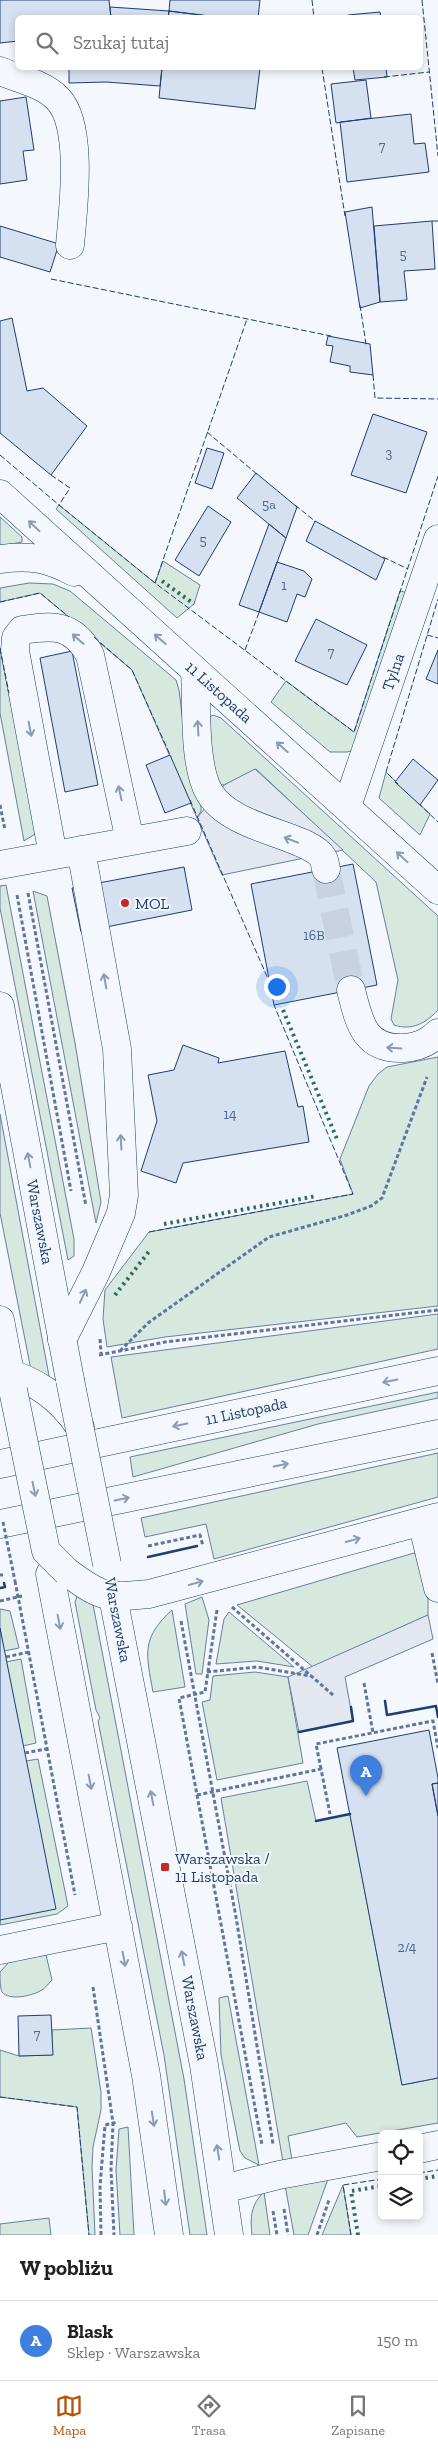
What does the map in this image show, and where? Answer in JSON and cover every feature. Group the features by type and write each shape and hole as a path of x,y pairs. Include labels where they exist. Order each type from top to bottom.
{"main road":[{"path":"0,71 39,86 58,99 67,114 76,180 70,245"},
{"name":"11 Listopada","path":"0,494 438,890"},
{"name":"Tylna","path":"347,806 438,539"},
{"path":"0,559 35,556 51,560 96,582"},
{"path":"53,856 15,651 16,638 22,630 44,627 64,628 82,640 90,655 130,841"},
{"path":"195,670 200,761 208,790 214,800 236,817 312,848 323,857 326,869"},
{"path":"11,863 187,831"},
{"path":"62,1340 96,1272 121,1213 124,1195 117,1049 81,850"},
{"path":"351,990 359,1019 371,1040 389,1049 412,1048 434,1037"},
{"name":"Warszawska","path":"0,1006 62,1340 114,1597 204,2065 230,2235"},
{"path":"0,1320 15,1380 54,1566 146,2075 169,2235"},
{"name":"11 Listopada","path":"0,1464 438,1371"},
{"path":"15,1380 66,1407 80,1427"},
{"path":"1,1519 74,1509 438,1434"},
{"path":"54,1566 100,1594 114,1597 171,1589 430,1520 438,1588"},
{"path":"0,1950 118,1926"},
{"path":"423,2147 438,2145"},
{"path":"223,2188 273,2176 378,2157"}],"path":[{"path":"0,805 72,1194"},
{"path":"11,863 88,1216"},
{"path":"120,1351 148,1323 269,1237 347,1215 371,1206 382,1198 431,1066 434,1037"},
{"path":"96,1356 165,1342 438,1310"},
{"path":"95,1346 96,1356 101,1364 100,1337"},
{"path":"0,1601 17,1597 1,1519"},
{"path":"148,1546 200,1535"},
{"path":"226,1602 333,1695"},
{"path":"218,1604 205,1692 179,1698 273,2176 288,2235"},
{"path":"180,1619 212,1792 273,2176 277,2235"},
{"path":"6,1657 33,1651"},
{"path":"432,1653 438,1684"},
{"path":"207,1672 257,1668 311,1676"},
{"path":"364,1683 373,1733"},
{"path":"330,1814 316,1744 433,1721 438,1748"},
{"path":"25,1753 51,1748"},
{"path":"197,1795 321,1769"}],"shaded area":[{"path":"59,505 155,583 163,561 200,585 194,604 177,618 56,509"},
{"path":"0,517 22,537 22,542 0,546"},
{"path":"29,583 53,584 70,591 176,680 179,690 188,763 201,801 201,811 197,818 132,670 40,593 0,602 0,588"},
{"path":"400,591 409,593 355,750 330,752 271,702 286,681 354,732"},
{"path":"0,648 35,825 35,834 24,841 0,713"},
{"path":"213,715 221,718 438,916 438,1010 429,1019 418,1025 401,1027 394,1025 391,1019 398,980 376,882 256,769 224,785 217,784 214,776 208,718"},
{"path":"255,769 343,850 222,875 197,818 224,785"},
{"path":"386,772 430,814 420,835 379,798"},
{"path":"6,885 74,1239 74,1256 68,1260 0,908 0,886"},
{"path":"33,891 47,896 75,1043 101,1202 96,1223"},
{"path":"438,1057 438,1306 165,1337 107,1347 103,1319 105,1290 149,1232 353,1194 340,1159 369,1086 378,1074 387,1067"},
{"path":"0,1114 50,1381 32,1375 0,1213"},
{"path":"438,1314 438,1349 122,1418 111,1357"},
{"path":"438,1392 438,1398 318,1424 133,1477 130,1457"},
{"path":"438,1453 438,1497 214,1559 206,1524 145,1537 141,1518"},
{"path":"414,1553 418,1558 428,1597 428,1615 313,1667 237,1605"},
{"path":"79,1592 91,1594 184,2079 207,2235 190,2235 164,2055 98,1721 100,1718 96,1710 75,1602"},
{"path":"202,1597 209,1620 202,1674 196,1674 185,1604"},
{"path":"0,1609 10,1611 19,1648 4,1651 0,1628"},
{"path":"172,1610 185,1687 153,1692 148,1647 155,1629"},
{"path":"229,1612 294,1667 257,1661 216,1664 224,1619"},
{"path":"428,1615 433,1639 345,1677 353,1721 299,1732 288,1677"},
{"path":"21,1659 36,1743 23,1746 6,1662"},
{"path":"255,1672 288,1677 303,1763 217,1780 202,1702 210,1700 213,1676"},
{"path":"38,1759 68,1906 57,1914 0,1925 26,1761"},
{"path":"307,1781 316,1821 350,1814 402,2085 438,2078 438,2123 398,2130 378,2130 378,2133 357,2137 346,2123 288,2136 292,2160 283,2162 221,1798"},
{"path":"46,1955 52,1980 43,1989 31,1995 20,1997 5,1995 2,1992 0,1972 10,1961"},
{"path":"228,1996 259,2165 245,2158 240,2151 221,2055 219,1998"},
{"path":"91,2028 101,2092 101,2110 93,2147 92,2167 95,2235 89,2235 77,2107 0,2097 0,2050 19,2056 52,2055 52,2030"},
{"path":"128,2127 134,2235 120,2235 116,2170 119,2129"},
{"path":"329,2176 308,2235 294,2235 285,2185"},
{"path":"343,2185 351,2235 322,2235"},
{"path":"264,2192 270,2235 252,2235 252,2211"},
{"path":"49,2218 51,2235 0,2235 0,2224"}],"building":[{"path":"0,0 109,0 111,15 15,15 15,41 0,43"},
{"path":"170,0 260,0 258,15 201,15 169,11"},
{"path":"110,7 169,11 168,15 111,15"},
{"path":"169,11 201,15 168,15"},
{"path":"380,12 380,15 348,15"},
{"path":"69,70 162,70 160,86 106,82 69,83"},
{"path":"162,70 260,70 255,109 159,98"},
{"path":"353,70 386,70 387,77 355,80"},
{"path":"366,80 371,118 336,123 331,84"},
{"path":"26,97 34,150 23,151 27,180 0,184 0,101"},
{"path":"411,114 414,144 425,143 429,172 347,182 340,122"},
{"path":"372,207 380,302 360,308 345,212"},
{"path":"432,221 435,269 404,271 407,300 380,302 374,226"},
{"path":"0,226 59,244 50,272 0,257"},
{"path":"12,318 27,391 43,388 87,426 51,475 0,433 0,321"},
{"path":"328,336 370,344 373,375 350,372 350,366 330,362 333,346 326,345"},
{"path":"373,414 427,432 406,493 351,475"},
{"path":"207,448 224,453 212,489 195,483"},
{"path":"256,473 297,507 286,538 237,498"},
{"path":"208,506 231,522 199,576 175,560"},
{"path":"315,521 385,559 376,580 306,541"},
{"path":"269,524 286,538 259,612 239,605"},
{"path":"277,562 304,571 312,579 305,597 297,594 287,622 259,612"},
{"path":"316,619 367,645 347,685 295,661"},
{"path":"438,650 438,684 426,679"},
{"path":"72,651 98,785 65,792 40,658"},
{"path":"170,755 191,803 165,813 146,765"},
{"path":"413,759 438,780 420,805 395,782"},
{"path":"353,864 377,985 274,1005 251,884"},
{"path":"184,867 192,910 81,932 72,888"},
{"path":"183,1045 219,1058 218,1063 285,1051 298,1107 303,1106 309,1142 183,1163 176,1183 141,1171 157,1121 148,1075 174,1070"},
{"path":"0,1628 56,1909 0,1920"},
{"path":"429,1730 438,1778 438,1783 432,1784 438,1816 438,2078 402,2085 337,1748"},
{"path":"438,1783 438,1816 432,1784"},
{"path":"51,2015 53,2055 19,2056 18,2016"}],"tunnel":[{"path":"326,869 351,990"}],"hedge":[{"path":"162,581 194,604"},
{"path":"283,1010 337,1139"},
{"path":"164,1224 317,1196"},
{"path":"115,1295 151,1249"},
{"path":"423,2178 438,2176"},
{"path":"358,2235 351,2191 378,2187"}],"fence":[{"path":"312,0 314,15"},
{"path":"422,0 438,156"},
{"path":"322,70 345,216"},
{"path":"384,77 429,72"},
{"path":"432,221 438,221"},
{"path":"51,279 331,336"},
{"path":"360,305 366,344 363,343"},
{"path":"155,583 247,319"},
{"path":"373,375 375,398 438,399"},
{"path":"207,432 258,475"},
{"path":"0,455 59,505"},
{"path":"51,475 70,488 59,505 155,583 354,732 438,476"},
{"path":"295,505 316,522"},
{"path":"383,557 408,569"},
{"path":"0,602 40,593 69,617"},
{"path":"398,784 386,772 438,599"},
{"path":"245,650 260,610"},
{"path":"427,635 438,638"},
{"path":"94,637 132,670 171,757"},
{"path":"0,648 9,693"},
{"path":"190,800 269,981"},
{"path":"418,803 438,822"},
{"path":"149,1232 353,1194 274,1005"},
{"path":"0,2097 77,2107 89,2235"},
{"path":"423,2172 438,2170"},
{"path":"351,2235 343,2185 378,2180"}],"wall":[{"path":"148,1557 197,1546"},
{"path":"0,1588 5,1587 4,1583"},
{"path":"385,1701 387,1715 436,1706 438,1717"},
{"path":"299,1732 353,1721 351,1707"},
{"path":"316,1821 350,1814"}],"place":[{"name":"MOL","path":"125,903"},
{"name":"Blask","path":"366,1796"},
{"name":"Warszawska / 11 Listopada","path":"165,1867"}]}
